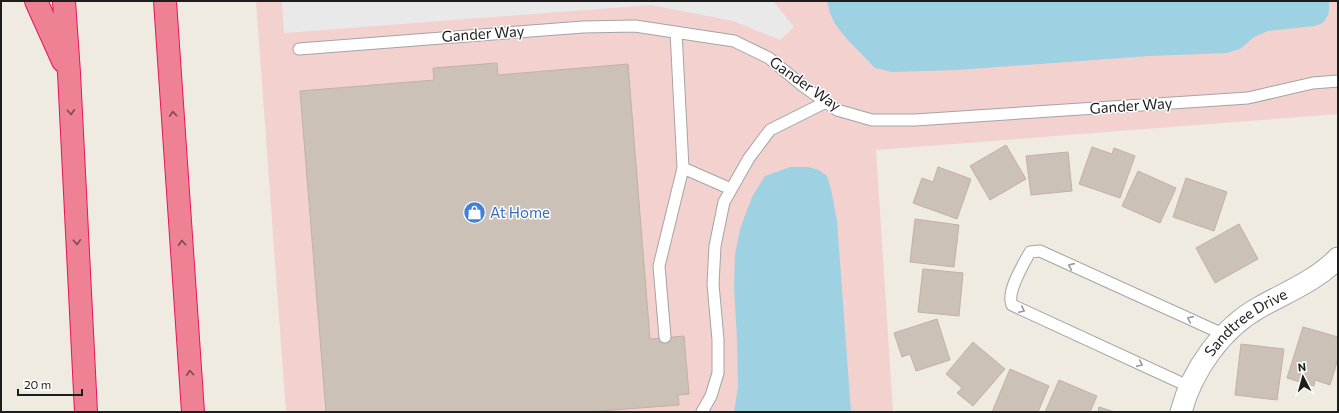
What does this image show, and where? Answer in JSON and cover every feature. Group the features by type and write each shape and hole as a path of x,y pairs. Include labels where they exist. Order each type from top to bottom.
{"highway":[{"path":"36,1 69,73"},
{"path":"64,1 86,412"},
{"path":"165,1 193,412"}],"street":[{"name":"Sandtree Drive","path":"1181,412 1184,399 1197,372 1214,347 1234,326 1258,308 1309,281 1338,258"}],"lane":[{"name":"Gander Way","path":"299,49 583,27 635,26 734,41 769,58 803,86 837,110 872,120 915,120 1248,98 1313,83 1338,81"},
{"path":"665,337 659,266 683,168 676,32"},
{"path":"702,412 711,396 718,374 718,340 713,284 715,246 724,202 749,158 770,130 826,102"},
{"path":"683,168 731,189"},
{"path":"1190,387 1012,306 1010,301 1015,277 1030,252 1040,251 1225,335"}],"shaded area":[{"path":"256,1 1338,1 1338,114 876,150 893,412 286,412"},
{"path":"282,1 773,1 794,27 780,40 733,21 651,5 284,33"}],"water":[{"path":"827,1 1329,1 1329,12 1324,22 1315,26 1268,31 1254,37 1240,49 1227,53 1149,56 957,70 892,72 875,68 846,38 835,24"},
{"path":"790,167 808,167 819,170 827,176 831,189 837,221 851,412 734,412 738,387 734,287 735,255 740,229 752,197 765,176"}],"building":[{"name":"At Home","path":"497,63 498,75 628,64 650,339 684,336 689,394 678,395 679,405 586,412 326,412 300,91 434,80 433,68"},
{"path":"1006,145 1026,179 990,200 970,166"},
{"path":"1092,147 1112,154 1114,148 1135,156 1120,198 1079,184"},
{"path":"1068,152 1072,191 1031,195 1026,156"},
{"path":"938,167 971,179 957,219 913,203 922,178 933,182"},
{"path":"1138,171 1176,188 1160,223 1122,206"},
{"path":"1186,178 1227,192 1214,231 1173,217"},
{"path":"915,219 959,225 954,267 910,262"},
{"path":"1239,224 1258,259 1215,283 1196,248"},
{"path":"923,269 963,273 959,316 918,312"},
{"path":"937,319 950,360 916,371 910,354 902,357 894,333"},
{"path":"1303,327 1338,337 1338,359 1330,385 1315,380 1314,386 1287,378"},
{"path":"973,342 1005,369 973,406 957,393 962,388 946,374"},
{"path":"1241,344 1284,349 1277,400 1235,395"},
{"path":"1010,369 1049,386 1038,412 992,412"},
{"path":"1059,380 1097,396 1090,412 1045,412"},
{"path":"1099,407 1115,412 1098,412"}],"place":[{"name":"At Home","path":"475,213"}]}
